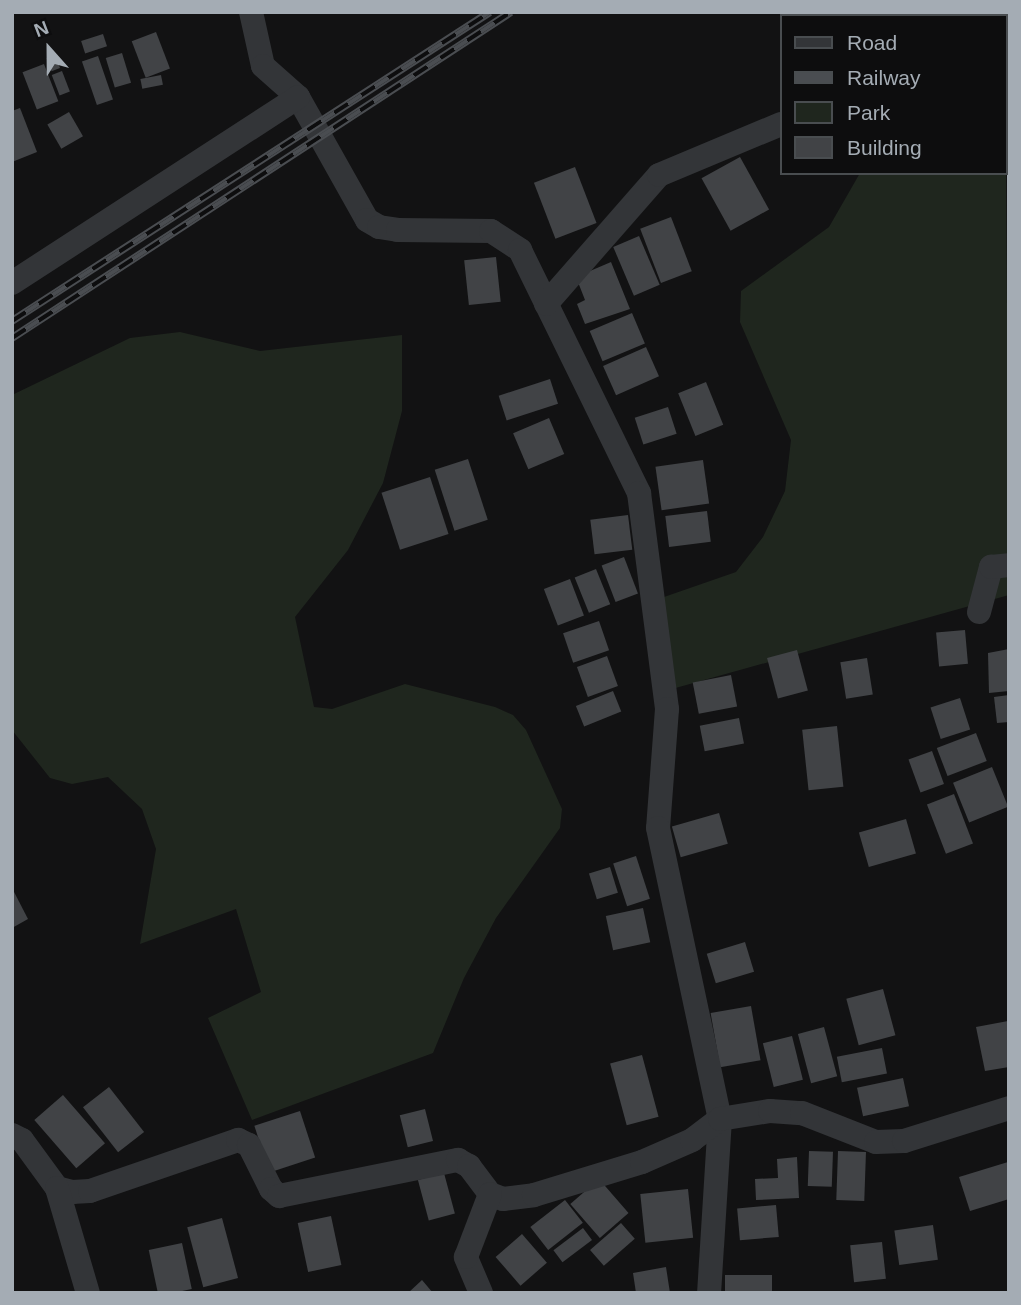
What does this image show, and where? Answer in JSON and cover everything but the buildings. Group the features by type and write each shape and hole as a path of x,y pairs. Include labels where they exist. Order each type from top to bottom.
{"street":[{"path":"251,12 253,36 263,66 298,97 367,220 379,227 491,231 508,239 520,250 634,480 642,505 667,709 658,828 720,1119 709,1293"},
{"path":"12,283 298,97"},
{"path":"546,304 659,175 780,124"},
{"path":"979,612 991,567 1009,565"},
{"path":"57,1188 90,1191 238,1140 249,1145 271,1189 279,1196 458,1160 469,1166 490,1194 503,1199 534,1195 642,1163 692,1140 720,1119 770,1111 802,1113 876,1142 904,1141 1009,1108"},
{"path":"12,1135 22,1140 57,1188 88,1293"},
{"path":"481,1293 466,1257 490,1194"}],"green space":[{"path":"896,12 989,12 989,14"},
{"path":"859,175 1006,175 1009,595 672,689 664,597 736,572 763,537 785,491 791,440 740,322 741,291 829,227"},
{"path":"180,332 260,351 402,335 402,411 383,483 348,550 295,617 314,707 332,709 405,684 495,707 513,715 526,730 562,809 560,828 496,918 464,978 433,1053 252,1120 208,1018 261,992 236,909 140,944 156,849 142,809 108,777 72,784 50,778 12,730 12,395 130,338"}],"railway":[{"path":"12,321 490,12"},
{"path":"12,338 511,12"}]}
